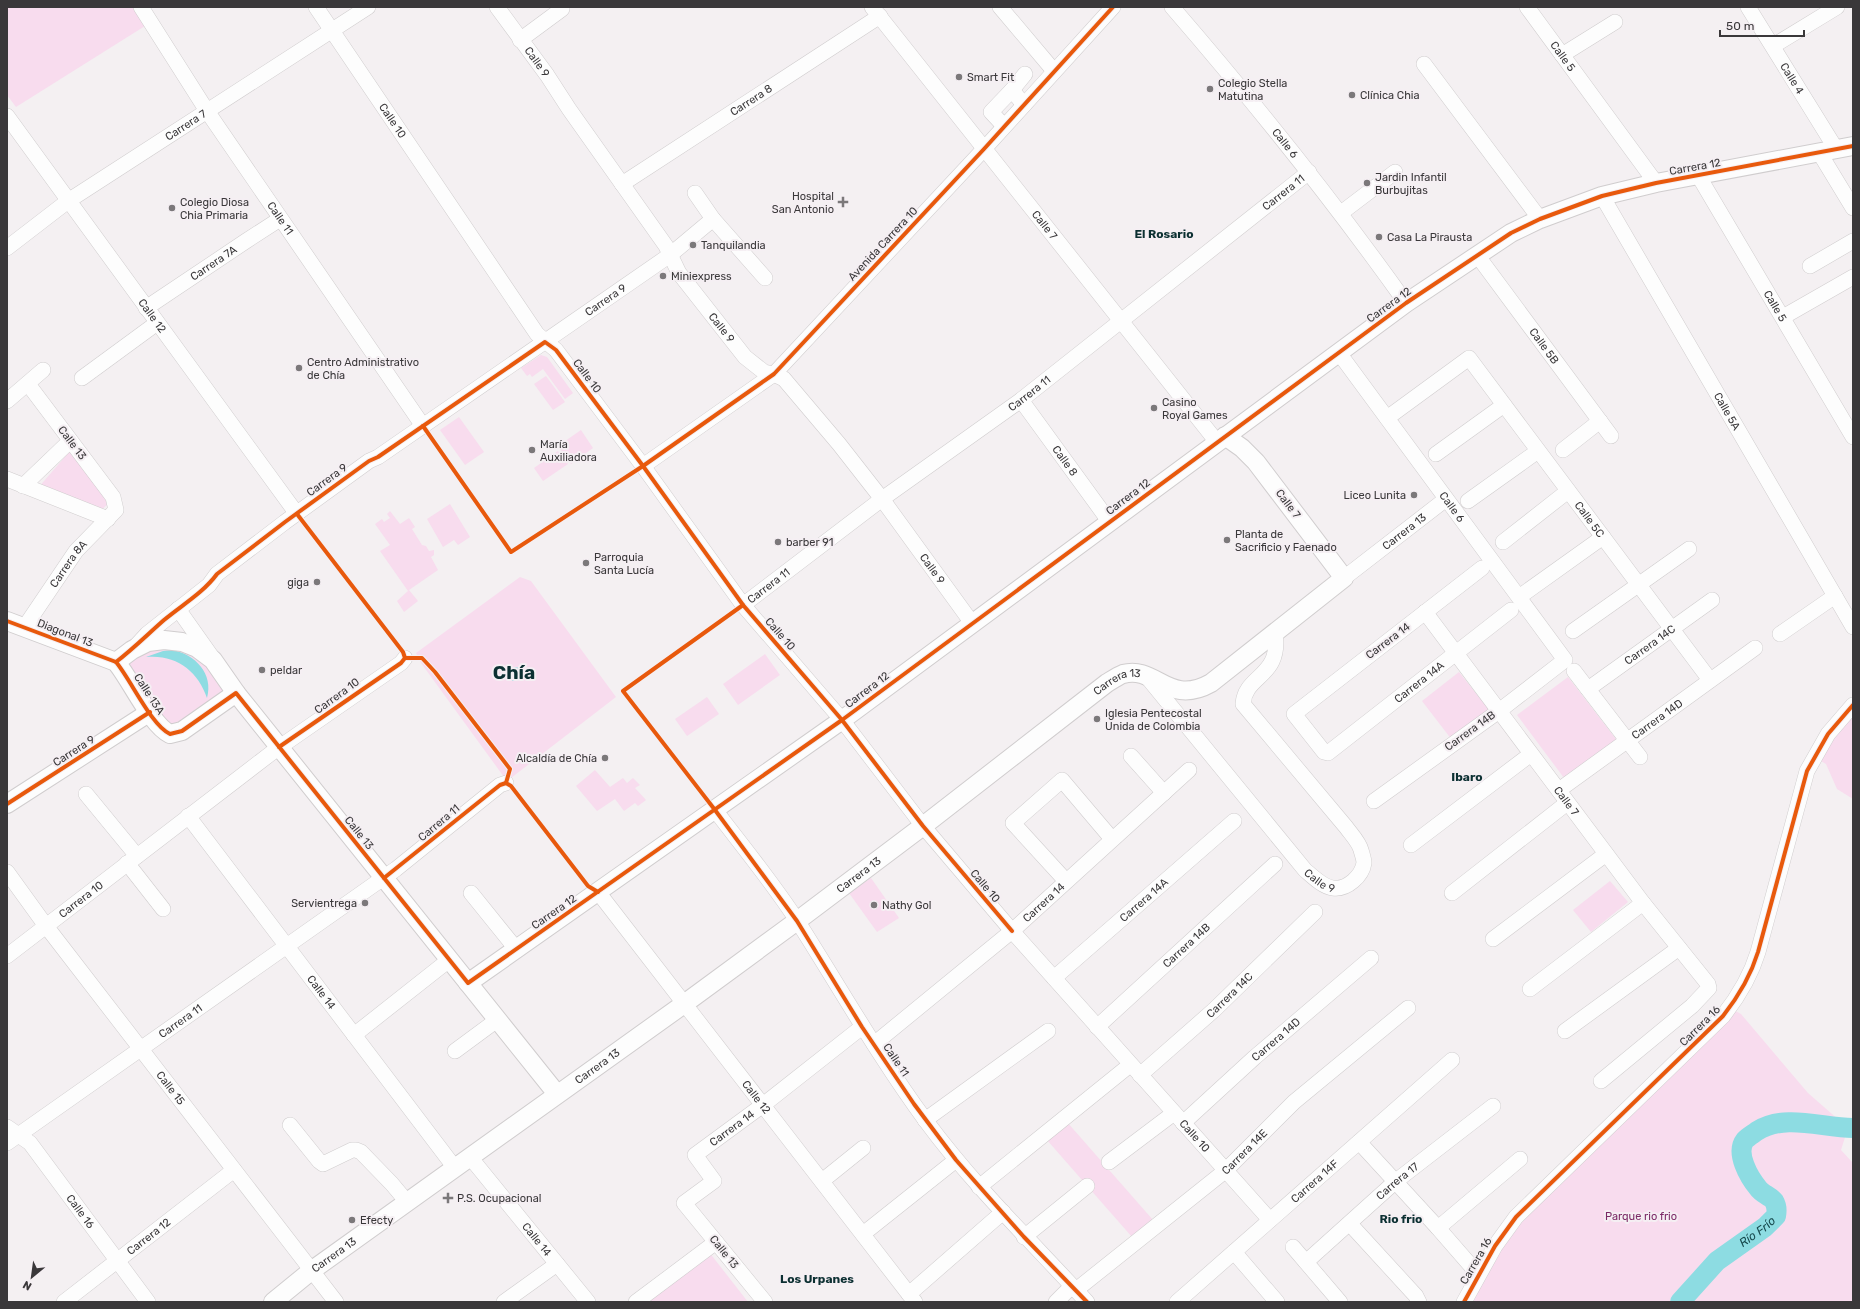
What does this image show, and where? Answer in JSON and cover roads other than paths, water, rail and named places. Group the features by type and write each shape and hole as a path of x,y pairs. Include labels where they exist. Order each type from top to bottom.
{"main road":[{"name":"Carrera 12","path":"468,984 842,720 1109,521 1339,354 1406,303 1511,233 1602,196 1656,183 1836,149"},
{"name":"Calle 7","path":"1221,439 1242,448 1256,462 1344,578"},
{"name":"Carrera 13","path":"273,1302 311,1270 684,1004 797,921 923,826 1107,683 1129,673 1145,675 1174,690 1196,690 1211,683 1344,578"},
{"name":"Diagonal 13","path":"7,621 116,662"},
{"name":"Calle 13","path":"116,662 132,650 156,640 173,640 194,646 213,660 236,693 557,1094"},
{"name":"Calle 13A","path":"116,662 124,671 160,726 170,734 182,731 236,693"},
{"name":"Carrera 9","path":"7,804 150,712"}],"street":[{"name":"Calle 10","path":"316,7 537,334 556,350 643,466 743,605 842,720 923,826 1012,931 1270,1220"},
{"name":"Carrera 7","path":"7,248 68,200 368,7"},
{"name":"Calle 9","path":"497,7 520,40 548,75 569,109 666,246 679,272 745,357 764,372 774,374 784,380 839,444 882,499 972,623"},
{"path":"1000,7 1054,71"},
{"name":"Avenida Carrera 10","path":"643,466 774,374 984,149 1113,7"},
{"name":"Calle 6","path":"1172,7 1309,172 1341,213 1406,303"},
{"name":"Calle 5","path":"1527,7 1656,183"},
{"name":"Calle 4","path":"1748,7 1836,149 1853,208"},
{"path":"1773,46 1837,7"},
{"name":"Calle 11","path":"145,8 207,111 423,426"},
{"path":"520,40 562,9"},
{"name":"Calle 7","path":"876,12 1121,321 1221,439"},
{"name":"Carrera 8","path":"622,184 876,12"},
{"path":"1562,55 1615,22"},
{"path":"1424,64 1540,220"},
{"path":"1004,126 991,112 1026,74"},
{"path":"1012,90 1024,105"},
{"name":"Calle 12","path":"7,116 157,324 298,514"},
{"name":"Carrera 11","path":"743,605 882,499 1021,400 1309,172"},
{"path":"1341,213 1395,172"},
{"name":"Calle 5","path":"1698,176 1784,317 1853,437"},
{"path":"695,192 713,219 765,278"},
{"name":"Calle 5A","path":"1602,196 1853,627"},
{"name":"Carrera 7A","path":"146,308 280,219"},
{"name":"Carrera 9","path":"132,650 147,634 209,585 217,574 316,499 369,461 378,457 670,255 713,219"},
{"path":"1810,266 1853,241"},
{"name":"Calle 5B","path":"1477,255 1611,436"},
{"path":"1784,317 1853,277"},
{"path":"82,378 157,324"},
{"name":"Calle 6","path":"1339,354 1570,666 1640,757"},
{"name":"Calle 5C","path":"1387,418 1469,358 1710,680"},
{"path":"7,401 43,370"},
{"name":"Calle 13","path":"28,384 113,496 116,504"},
{"name":"Calle 8","path":"1021,400 1109,521"},
{"path":"1436,454 1504,405"},
{"path":"1563,450 1600,421"},
{"path":"23,486 70,441"},
{"path":"1468,501 1538,451"},
{"path":"7,479 108,520"},
{"path":"1504,542 1568,491"},
{"name":"Carrera 13","path":"1344,578 1446,499"},
{"name":"Carrera 8A","path":"24,628 76,551 108,520 116,510 116,504"},
{"path":"1519,597 1603,537"},
{"path":"1573,631 1689,549"},
{"name":"Carrera 14","path":"1326,753 1294,714 1482,568"},
{"path":"1780,634 1835,596"},
{"name":"Carrera 14C","path":"1588,689 1712,600"},
{"name":"Calle 13","path":"178,609 213,660"},
{"name":"Carrera 14A","path":"1326,753 1511,610"},
{"name":"Calle 7","path":"1425,612 1559,790 1567,803 1708,984 1709,988 1692,1006 1602,1081"},
{"name":"Calle 9","path":"1145,675 1305,870 1314,878 1332,888 1344,887 1353,881 1360,873 1364,862 1361,848 1346,827 1243,704 1245,693 1252,684 1265,674 1272,662 1276,652 1275,632"},
{"name":"Carrera 14D","path":"1559,790 1755,648"},
{"name":"Carrera 10","path":"7,956 279,747 401,663 405,658"},
{"name":"Carrera 14B","path":"1374,801 1499,711 1570,666"},
{"name":"Carrera 16","path":"1464,1302 1478,1274 1505,1231 1516,1217 1723,1016 1736,998 1749,975 1758,952 1807,771 1828,734 1853,705"},
{"path":"1411,845 1531,754"},
{"path":"1131,756 1164,793"},
{"name":"Carrera 14","path":"874,1044 1012,931 1189,770"},
{"path":"1066,881 1014,823 1062,780 1112,839"},
{"name":"Carrera 11","path":"11,1135 141,1049 384,878 500,785 506,783"},
{"path":"86,794 132,860 162,909"},
{"path":"1452,893 1567,803"},
{"name":"Calle 11","path":"715,810 797,921 862,1026 925,1120 979,1187 1024,1237 1087,1302"},
{"name":"Calle 14","path":"188,816 455,1168"},
{"name":"Carrera 14A","path":"1054,978 1234,821"},
{"path":"1493,939 1606,854"},
{"name":"Carrera 14B","path":"1097,1027 1275,864"},
{"name":"Calle 15","path":"7,872 46,926 336,1302"},
{"name":"Calle 12","path":"598,892 912,1298"},
{"path":"471,893 517,950"},
{"path":"1530,989 1644,903"},
{"name":"Carrera 14C","path":"979,1187 1214,1010 1316,912"},
{"path":"1565,1031 1679,948"},
{"name":"Carrera 14D","path":"1109,1162 1178,1118 1255,1057 1372,958"},
{"path":"354,1036 449,960"},
{"name":"Carrera 14E","path":"1056,1302 1225,1171 1294,1102 1408,1008"},
{"path":"454,1052 497,1020"},
{"name":"Carrera 14","path":"684,1203 714,1181 695,1155 763,1105 862,1026"},
{"path":"925,1120 1048,1032"},
{"name":"Carrera 14F","path":"1177,1302 1452,1060"},
{"name":"Carrera 17","path":"1306,1262 1396,1182 1493,1106"},
{"path":"290,1125 323,1164 352,1150 361,1152 407,1202"},
{"name":"Calle 16","path":"11,1135 30,1143 116,1261 148,1302"},
{"path":"1359,1142 1478,1274"},
{"path":"822,1181 863,1148"},
{"name":"Calle 14","path":"470,1156 588,1302"},
{"path":"1438,1228 1520,1159"},
{"path":"863,1234 956,1160"},
{"name":"Carrera 12","path":"64,1302 234,1170"},
{"path":"1024,1237 1087,1186"},
{"name":"Calle 13","path":"684,1203 765,1302"},
{"path":"912,1298 1002,1212"},
{"path":"1350,1224 1416,1296 1419,1302"},
{"path":"636,1302 716,1242"},
{"path":"1293,1247 1340,1302"},
{"path":"1234,1252 1277,1302"},
{"path":"504,1302 557,1264"}],"water":[{"path":"172,650 188,656 201,666 208,681 207,698 198,680 192,672 184,666 167,658 146,657 163,651"},
{"path":"512,667 518,667 522,671 522,677 518,681 512,681 508,677 508,671"}],"waterway":[{"name":"Río Frío","path":"1680,1302 1717,1261 1765,1227 1776,1216 1776,1205 1774,1201 1760,1190 1744,1165 1742,1158 1742,1145 1745,1140 1757,1131 1780,1123 1792,1122 1853,1128"}],"place":[{"name":"Smart Fit","path":"959,77"},
{"name":"Colegio Stella Matutina","path":"1210,89"},
{"name":"Clínica Chia","path":"1352,95"},
{"name":"Jardin Infantil Burbujitas","path":"1367,183"},
{"name":"Hospital San Antonio","path":"843,202"},
{"name":"Colegio Diosa Chia Primaria","path":"172,208"},
{"name":"Casa La Pirausta","path":"1379,237"},
{"name":"Tanquilandia","path":"693,245"},
{"name":"Miniexpress","path":"663,276"},
{"name":"Centro Administrativo de Chía","path":"299,368"},
{"name":"Casino Royal Games","path":"1154,408"},
{"name":"María Auxiliadora","path":"532,450"},
{"name":"Liceo Lunita","path":"1414,495"},
{"name":"Planta de Sacrificio y Faenado","path":"1227,540"},
{"name":"barber 91","path":"778,542"},
{"name":"Parroquia Santa Lucía","path":"586,563"},
{"name":"giga","path":"317,582"},
{"name":"peldar","path":"262,670"},
{"name":"Iglesia Pentecostal Unida de Colombia","path":"1097,719"},
{"name":"Alcaldía de Chía","path":"605,758"},
{"name":"Servientrega","path":"365,903"},
{"name":"Nathy Gol","path":"874,905"},
{"name":"P.S. Ocupacional","path":"448,1198"},
{"name":"Efecty","path":"352,1220"}],"district":[{"name":"El Rosario","path":"1164,234"},
{"name":"Chía","path":"514,672"},
{"name":"Ibaro","path":"1467,777"},
{"name":"Rio frio","path":"1401,1219"},
{"name":"Los Urpanes","path":"817,1279"}],"park label":[{"name":"Parque rio frio","path":"1641,1216"}]}
